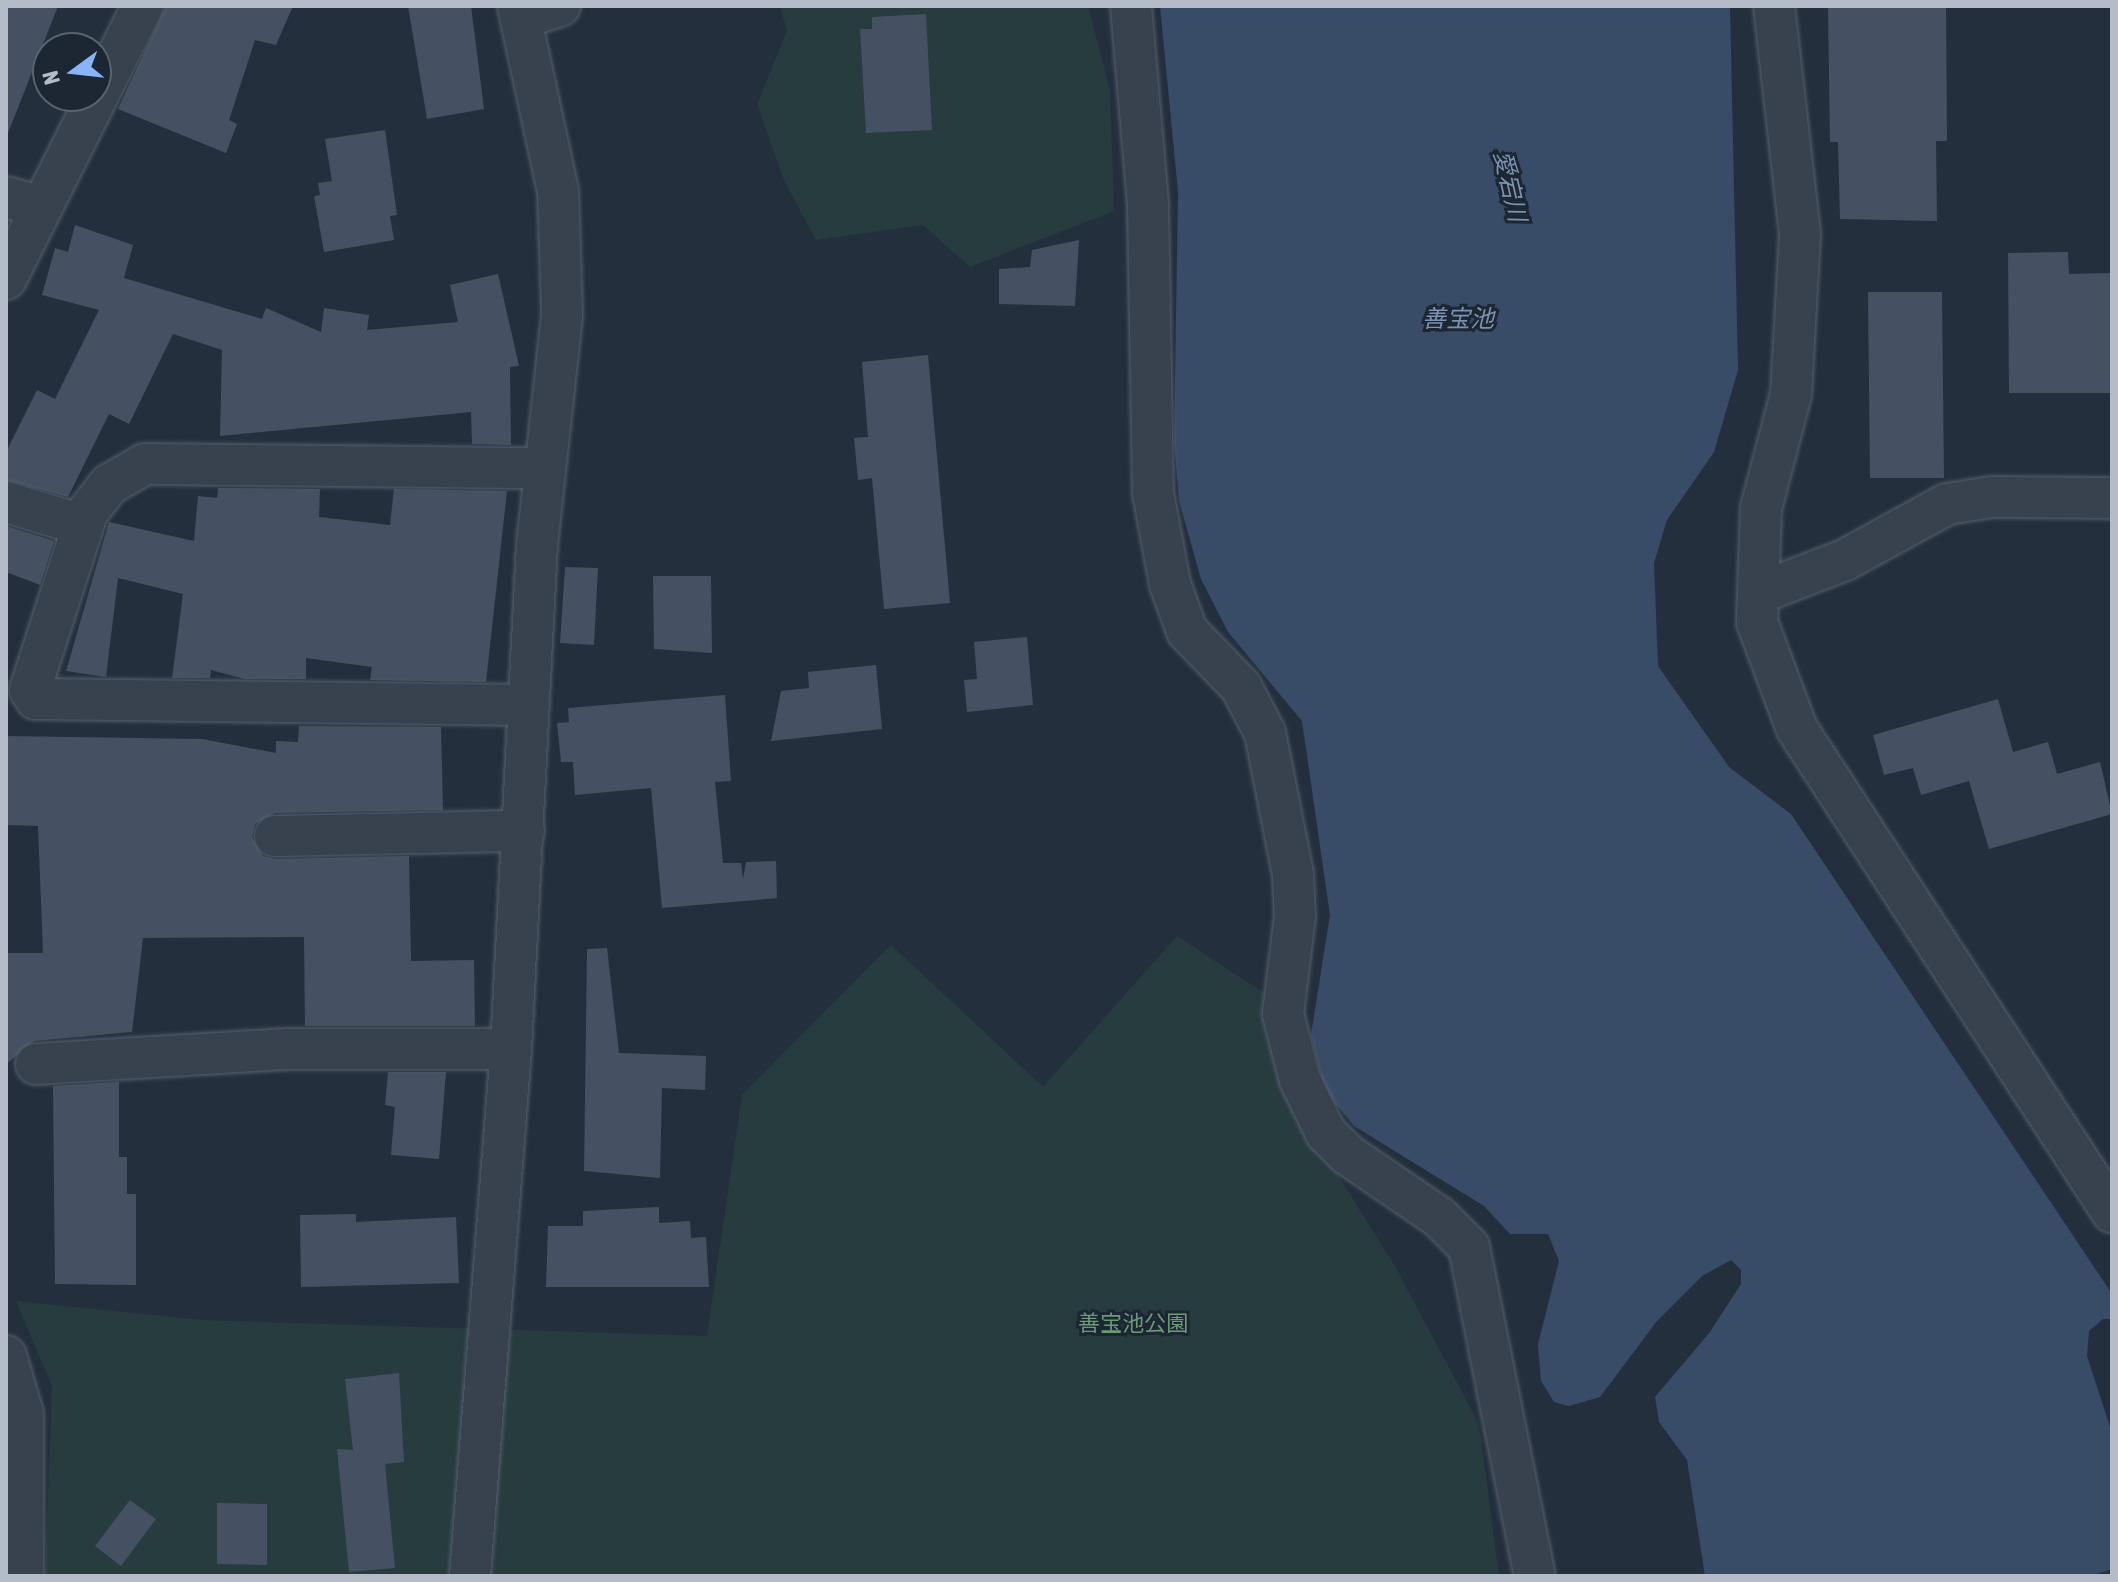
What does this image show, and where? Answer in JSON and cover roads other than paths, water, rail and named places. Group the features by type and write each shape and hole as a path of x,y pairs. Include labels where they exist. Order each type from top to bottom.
{"street":[{"path":"6,279 24,202 143,6"},
{"path":"470,1576 511,1049 524,831 527,705 545,468 562,315 561,232 520,12 560,6"},
{"path":"1131,6 1148,206 1153,493 1170,584 1187,631 1241,687 1265,733 1293,874 1295,916 1283,1014 1300,1080 1326,1133 1348,1155 1439,1217 1469,1247 1535,1576"},
{"path":"1774,6 1800,234 1791,394 1761,508 1757,622 1797,729 2112,1212"},
{"path":"527,705 36,699 30,690 82,525 110,484 151,463 545,468"},
{"path":"1759,593 1845,560 1947,504 1991,497 2112,498"},
{"path":"6,502 82,525"},
{"path":"275,836 524,831"},
{"path":"36,1064 292,1049 511,1049"},
{"path":"6,1356 23,1414 23,1576"}],"water":[{"name":"善宝池","path":"1160,6 1730,6 1738,370 1714,452 1667,520 1654,563 1658,666 1729,767 1791,814 2112,1294 2112,1319 2103,1319 2089,1331 2087,1356 2112,1433 2112,1569 2090,1576 1705,1576 1687,1460 1659,1422 1655,1397 1710,1332 1741,1284 1741,1270 1731,1260 1702,1276 1657,1321 1600,1397 1569,1406 1554,1402 1541,1381 1538,1344 1559,1261 1548,1234 1510,1234 1484,1206 1354,1126 1325,1091 1311,1035 1330,915 1302,721 1228,632 1201,579 1179,501 1174,441 1178,191"}],"water label":[{"name":"愛宕川","path":"1510,186"}],"park label":[{"name":"善宝池公園","path":"1133,1324"}]}
